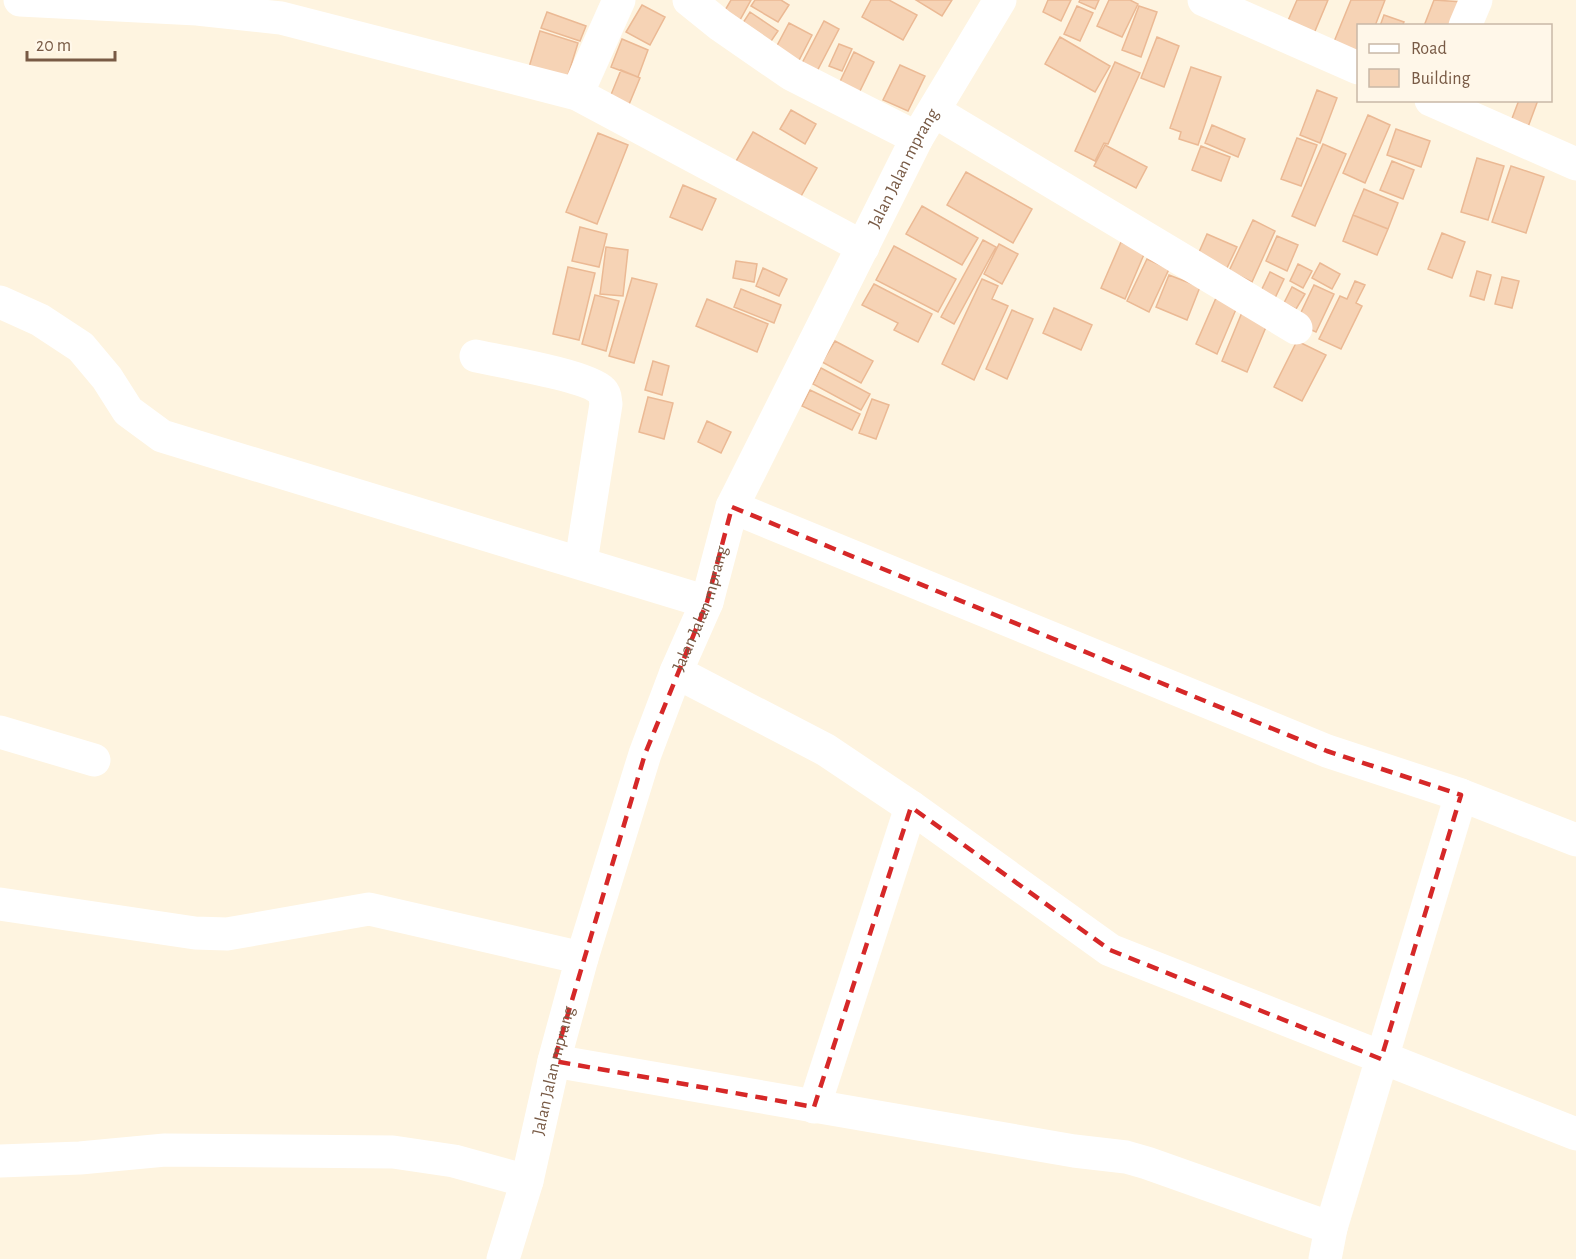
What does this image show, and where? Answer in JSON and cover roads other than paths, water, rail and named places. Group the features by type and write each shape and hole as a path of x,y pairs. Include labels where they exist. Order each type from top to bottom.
{"street":[{"path":"20,0 197,9 280,18 577,94 863,247"},
{"path":"577,94 619,0"},
{"path":"689,0 720,25 791,74 926,124 1296,328"},
{"name":"Jalan Jalan mprang","path":"503,1259 527,1182 554,1061 582,958 645,754 676,672 707,602 732,507 926,124 1000,0"},
{"path":"1204,0 1357,67"},
{"path":"1466,24 1476,0"},
{"path":"1435,102 1576,164"},
{"path":"0,302 40,320 81,347 107,378 128,411 162,436 707,602"},
{"path":"476,356 575,379 594,385 605,395 606,404 581,562"},
{"path":"732,507 1327,750 1461,795 1576,840"},
{"path":"676,672 826,750 911,807 1110,950 1381,1059 1576,1134"},
{"path":"0,732 94,760"},
{"path":"554,1061 1074,1151 1126,1157 1328,1244 1461,795"},
{"path":"814,1107 911,807"},
{"path":"0,904 195,933 227,934 369,909 582,958"},
{"path":"0,1161 80,1158 165,1150 393,1152 453,1161 527,1182"}]}
